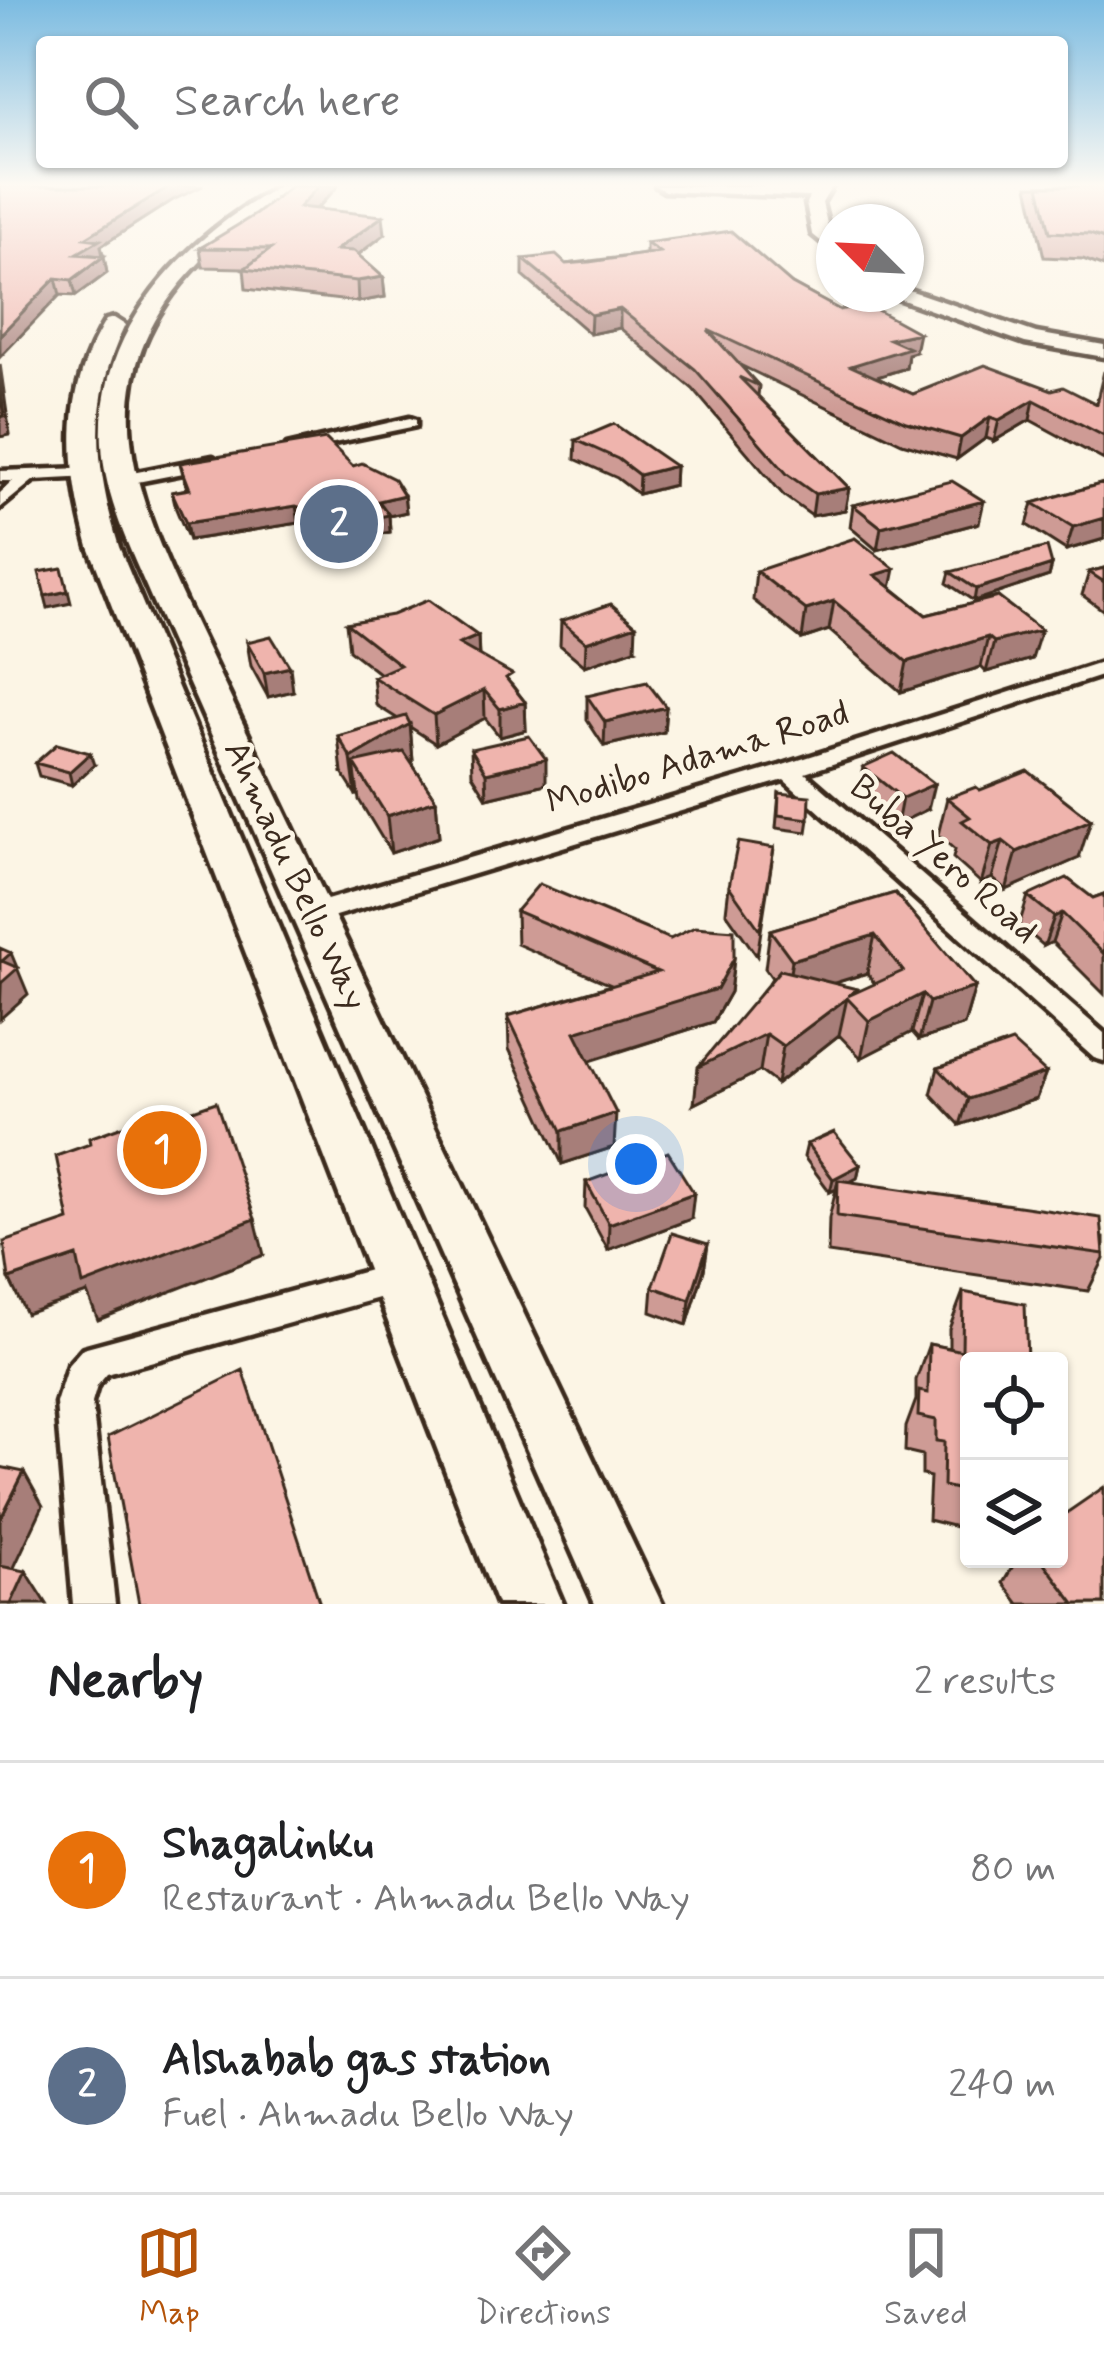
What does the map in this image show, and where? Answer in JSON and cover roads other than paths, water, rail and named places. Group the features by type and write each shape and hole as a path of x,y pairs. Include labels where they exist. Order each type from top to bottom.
{"main road":[{"name":"Ahmadu Bello Way","path":"170,261 149,278 107,336 90,376 83,409 103,476 168,600 629,1604"},
{"name":"Ahmadu Bello Way","path":"192,261 135,334 121,368 103,476 104,547 530,1604"},
{"path":"924,301 1032,339 1104,351"}],"street":[{"path":"277,449 410,423"},
{"path":"0,476 103,476 232,458"},
{"path":"0,503 27,477"},
{"name":"Modibo Adama Road","path":"312,914 788,771 1104,668"},
{"name":"Buba Yero Road","path":"788,771 1104,1050"},
{"path":"94,1604 74,1403 81,1377 96,1360 399,1278"}],"place":[{"name":"Alshabab gas station","path":"339,524"},
{"name":"Shagalinku","path":"162,1150"}]}
